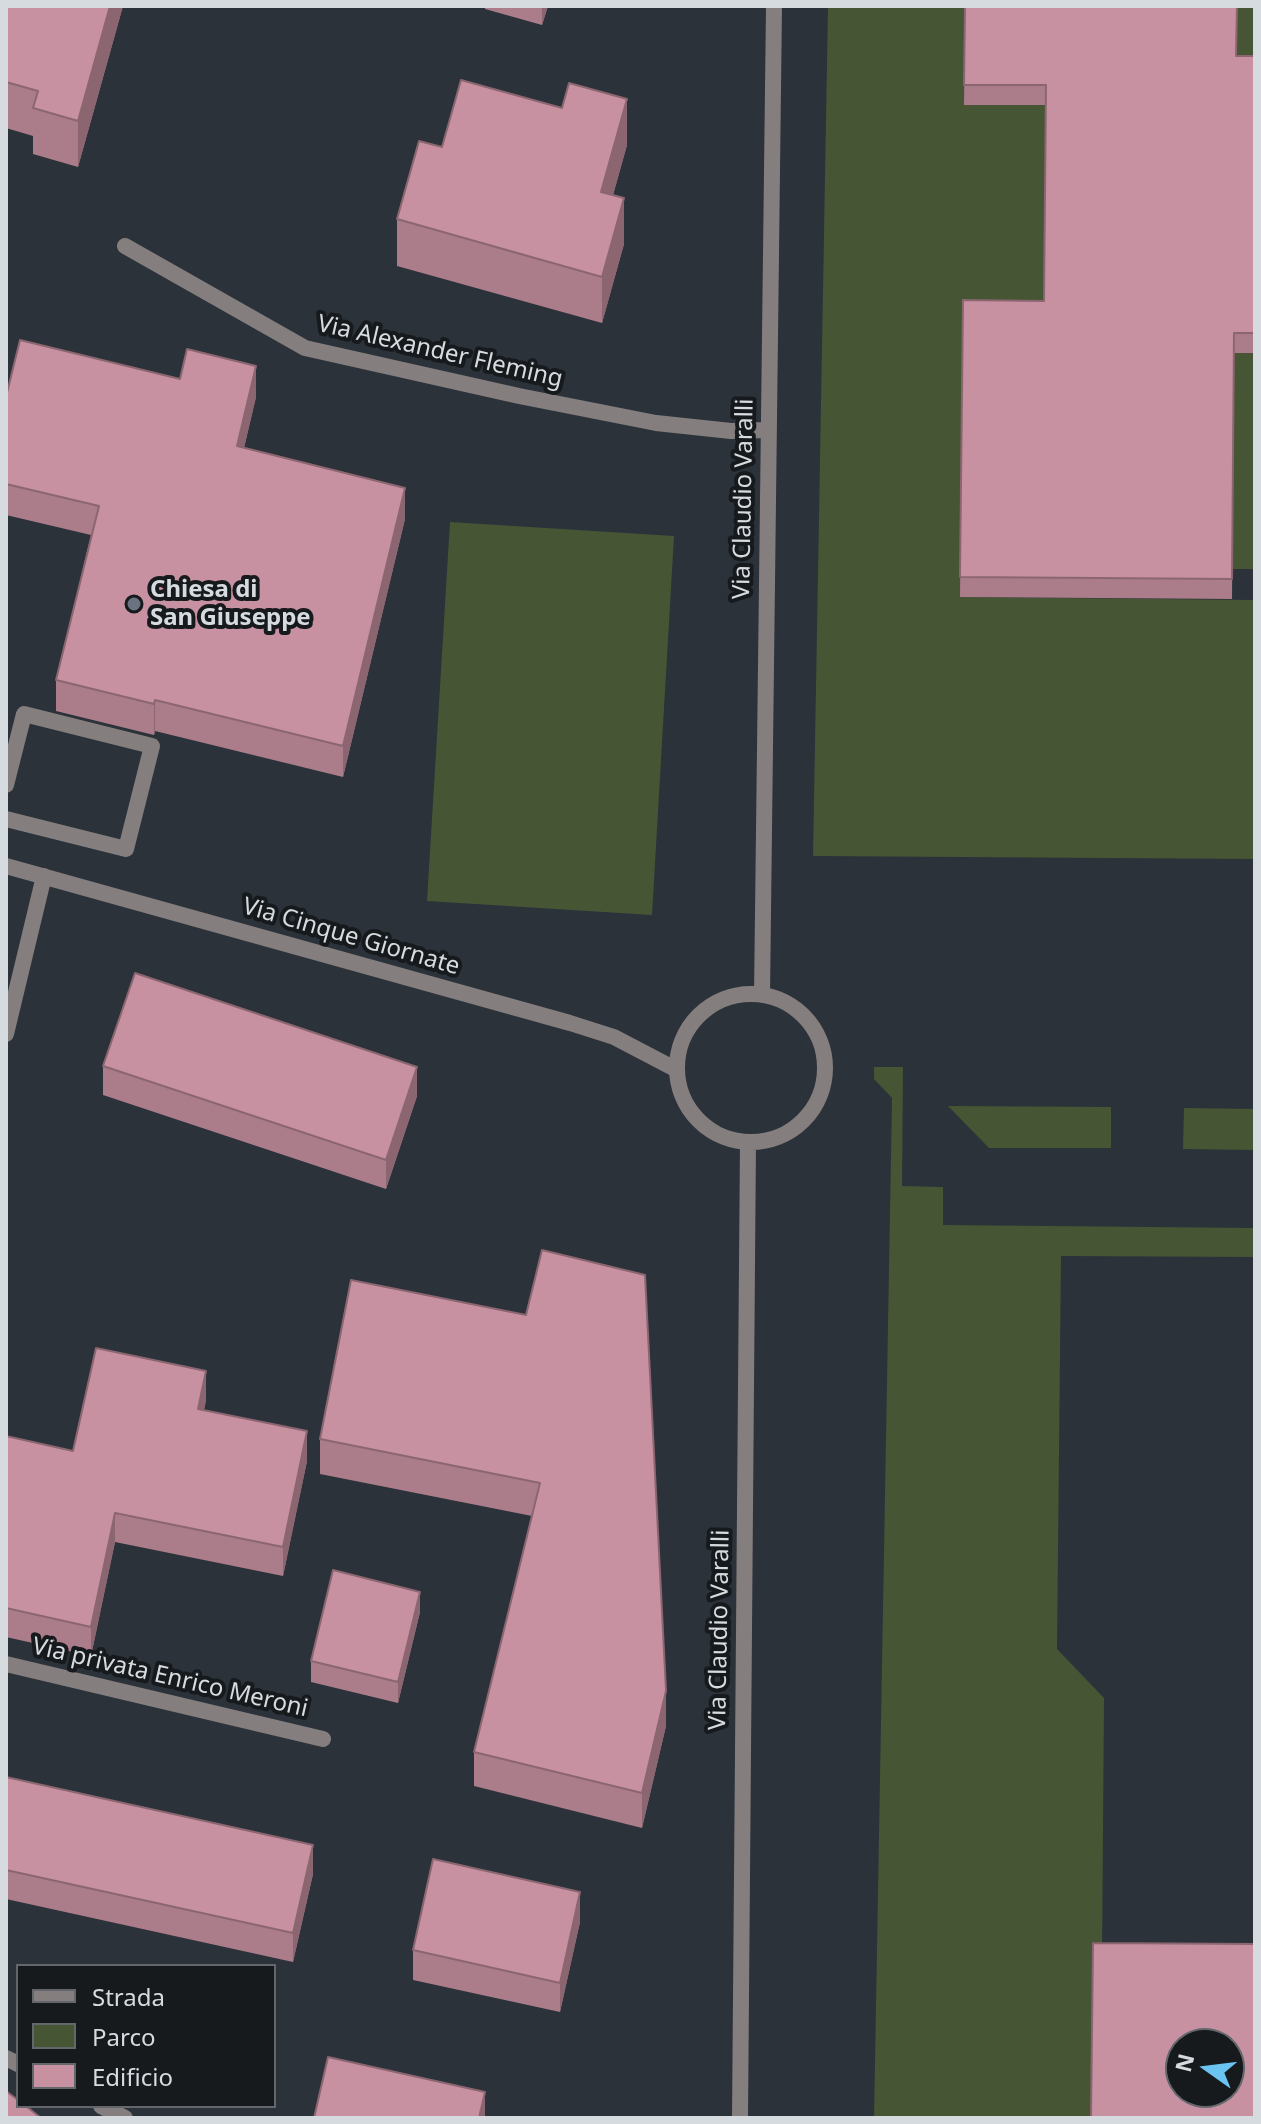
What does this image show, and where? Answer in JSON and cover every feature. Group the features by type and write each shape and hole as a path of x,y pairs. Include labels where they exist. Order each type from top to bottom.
{"street":[{"name":"Via Claudio Varalli","path":"762,994 774,6"},
{"name":"Via Alexander Fleming","path":"125,246 305,348 656,423 731,431 768,430"},
{"path":"6,785 24,714 152,746 126,849 6,819"},
{"name":"Via Cinque Giornate","path":"6,866 570,1023 614,1037 677,1070"},
{"path":"6,1034 44,876"},
{"path":"735,994 762,994 786,1001 814,1028 824,1052 824,1082 820,1097 808,1116 791,1130 771,1139 748,1142 713,1132 698,1120 679,1088 677,1070 680,1045 692,1021 711,1004 735,994"},
{"name":"Via Claudio Varalli","path":"740,2118 748,1142"},
{"name":"Via privata Enrico Meroni","path":"6,1664 323,1739"},
{"path":"105,2108 125,2118"}],"green space":[{"path":"828,6 965,6 964,105 1046,105 1044,321 960,597 1255,600 1255,859 813,856"},
{"path":"1237,6 1255,6 1255,77 1237,76"},
{"path":"1234,353 1255,353 1255,569 1232,569"},
{"path":"450,522 674,536 652,915 427,901"},
{"path":"874,1067 903,1067 902,1186 943,1187 943,1225 1255,1228 1255,1257 1061,1256 1057,1649 1104,1698 1102,1962 1255,1963 1255,2118 874,2118 892,1098 874,1079"},
{"path":"948,1106 1111,1107 1111,1148 989,1148"},
{"path":"1184,1108 1255,1109 1255,1150 1183,1149"}],"building":[{"path":"6,6 110,6 78,121 33,108 38,91 6,82"},
{"path":"965,6 1237,6 1236,56 1255,56 1255,333 1234,333 1232,579 960,577 963,300 1044,301 1046,85 964,85"},
{"path":"461,80 562,108 569,83 627,99 601,192 624,198 602,277 397,219 419,141 442,147"},
{"path":"20,340 180,379 187,349 256,366 237,446 405,488 343,746 155,700 154,704 56,680 99,506 6,484 6,397"},
{"path":"135,973 417,1067 386,1160 103,1066"},
{"path":"542,1250 645,1275 666,1691 642,1793 474,1752 540,1483 320,1439 351,1280 526,1315"},
{"path":"96,1348 206,1371 198,1409 307,1431 283,1547 115,1513 91,1627 6,1608 6,1436 73,1451"},
{"path":"333,1570 420,1592 398,1682 311,1661"},
{"path":"6,1777 313,1845 293,1933 6,1870"},
{"path":"433,1859 580,1892 560,1983 413,1950"},
{"path":"1093,1943 1255,1944 1255,2118 1091,2118"},
{"path":"328,2057 485,2092 479,2118 314,2118"},
{"path":"6,2091 16,2098 16,2108 28,2108 41,2118 6,2118"}],"place":[{"name":"Chiesa di San Giuseppe","path":"134,604"}]}
